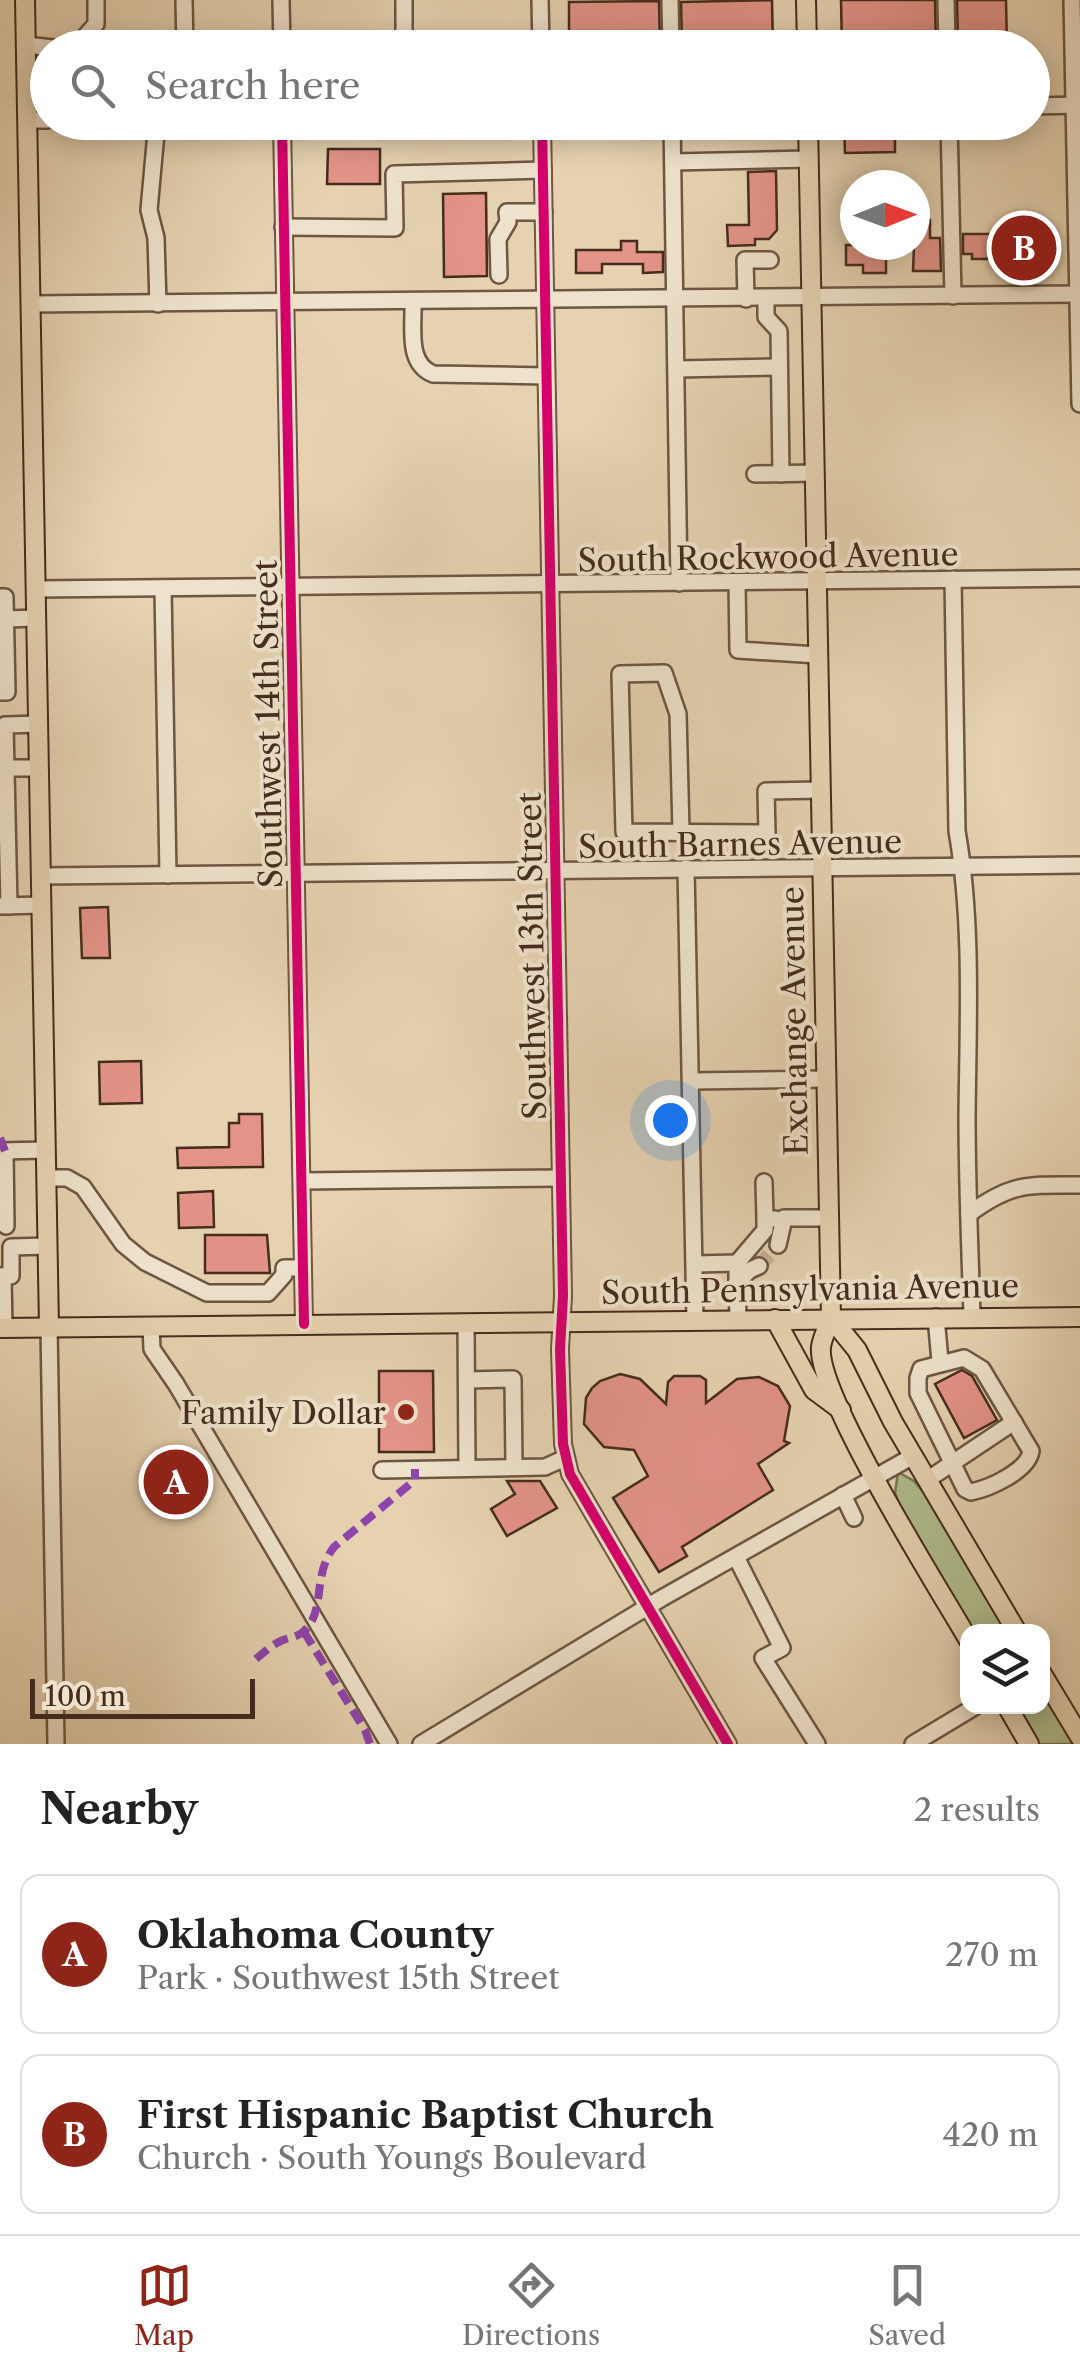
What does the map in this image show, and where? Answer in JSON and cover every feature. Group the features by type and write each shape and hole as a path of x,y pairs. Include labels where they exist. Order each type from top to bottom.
{"main road":[{"path":"25,0 50,1327"},
{"path":"806,0 806,30"},
{"name":"Exchange Avenue","path":"808,140 831,1318 821,1350 841,1410 874,1477 960,1625"},
{"name":"South Pennsylvania Avenue","path":"2,1328 1080,1316"},
{"path":"831,1318 857,1350 913,1456 1012,1624"},
{"path":"775,1319 814,1390 841,1410"},
{"path":"1050,1687 1080,1737"},
{"path":"1012,1714 1029,1744"}],"street":[{"path":"91,30 96,24 96,0"},
{"path":"184,0 185,30"},
{"path":"281,0 282,30"},
{"path":"404,0 404,30"},
{"path":"540,0 541,30"},
{"path":"670,0 670,30"},
{"path":"946,0 947,30"},
{"path":"1072,0 1080,404"},
{"path":"26,46 30,46"},
{"path":"1050,106 1077,105"},
{"path":"156,140 150,210 157,256 158,304"},
{"name":"Southwest 14th Street","path":"282,140 304,1324"},
{"name":"Southwest 13th Street","path":"542,140 564,1458 576,1489 728,1744"},
{"path":"672,140 679,583"},
{"path":"949,140 953,296"},
{"path":"673,162 809,160"},
{"path":"283,228 395,228 394,174 543,170"},
{"path":"499,276 498,239 508,222 508,212 544,212"},
{"path":"746,299 745,260 770,260"},
{"path":"31,304 1079,294"},
{"path":"766,299 766,317 778,330 781,474"},
{"path":"414,302 415,354 424,370 434,374 546,376"},
{"path":"677,369 779,366"},
{"path":"780,394 813,393"},
{"path":"756,474 814,473"},
{"name":"South Rockwood Avenue","path":"36,590 1080,578"},
{"path":"953,579 958,830 964,866 972,1316"},
{"path":"737,582 738,650 770,650 784,656 818,655"},
{"path":"163,588 168,875"},
{"path":"0,597 4,597 5,619 3,686 38,679"},
{"path":"5,619 37,618"},
{"path":"681,831 678,714 664,673 620,674 624,832 767,834 766,791 821,790"},
{"path":"39,724 5,725 4,906 42,906"},
{"path":"6,768 40,768"},
{"path":"7,825 40,824"},
{"name":"South Barnes Avenue","path":"42,876 1080,865"},
{"path":"686,868 695,1321"},
{"path":"691,1081 826,1079"},
{"path":"6,1226 2,1151 46,1150"},
{"path":"46,1178 67,1178 83,1187 134,1256 207,1293 268,1293 284,1275 284,1268 303,1268"},
{"path":"302,1181 561,1178"},
{"path":"738,1320 737,1282 750,1265 766,1230 764,1182"},
{"path":"969,1214 994,1196 1019,1186 1080,1184"},
{"path":"765,1219 778,1234 828,1218"},
{"path":"2,1328 2,1276 12,1276 11,1246 48,1246"},
{"path":"695,1264 750,1265"},
{"path":"222,1293 223,1325"},
{"path":"261,1293 262,1325"},
{"path":"936,1316 940,1362"},
{"path":"466,1323 467,1468"},
{"path":"151,1326 156,1356 389,1744"},
{"path":"50,1327 56,1744"},
{"path":"964,1358 982,1369 1014,1422 1032,1451 1026,1464 984,1489 965,1489 918,1393 921,1369 964,1358"},
{"path":"467,1380 513,1379 514,1467"},
{"path":"927,1480 1014,1422"},
{"path":"421,1744 736,1556 913,1456"},
{"path":"382,1470 545,1466 564,1458"},
{"path":"843,1495 854,1518"},
{"path":"736,1556 782,1648 763,1658 817,1744"},
{"path":"913,1744 963,1714"}],"green space":[{"path":"148,1466 186,1468 203,1497 168,1498"},
{"path":"898,1472 914,1481 925,1494 1003,1624 970,1624 895,1493"},
{"path":"1050,1704 1074,1744 1039,1744 1021,1714 1050,1714"}],"building":[{"path":"772,0 773,30 682,30 681,2"},
{"path":"841,0 935,0 936,30 842,30"},
{"path":"957,0 1006,0 1007,30 958,30"},
{"path":"659,1 660,30 569,30 569,2"},
{"path":"845,140 895,140 895,152 845,153"},
{"path":"328,149 380,149 380,184 327,184"},
{"path":"776,171 777,230 769,239 755,239 755,245 728,246 727,225 749,225 748,172"},
{"path":"486,193 487,276 444,277 443,194"},
{"path":"1044,218 1044,236 1038,236 1039,261 1033,261 1033,267 1016,267 1010,259 972,259 972,254 963,254 963,234 1010,234 1010,219"},
{"path":"930,238 940,238 941,271 913,271 913,260 930,260"},
{"path":"621,241 637,241 637,252 663,252 663,272 643,273 643,264 602,264 602,273 576,273 576,250 621,250"},
{"path":"846,260 886,260 886,273 863,273 863,265 846,265"},
{"path":"108,907 110,958 82,958 80,908"},
{"path":"141,1061 142,1103 100,1104 99,1062"},
{"path":"239,1114 262,1114 263,1167 178,1168 177,1148 229,1147 229,1123 239,1123"},
{"path":"213,1191 214,1227 179,1228 178,1193"},
{"path":"205,1235 267,1235 270,1273 205,1273"},
{"path":"962,1370 972,1376 997,1420 964,1438 935,1384"},
{"name":"Family Dollar","path":"379,1371 433,1371 434,1452 379,1452"},
{"path":"620,1374 640,1379 666,1404 668,1382 674,1376 700,1376 706,1380 706,1403 737,1379 759,1377 778,1386 790,1406 784,1441 789,1443 758,1464 773,1490 682,1547 687,1556 659,1572 613,1498 648,1476 634,1450 604,1447 584,1424 586,1398 592,1388"},
{"path":"507,1481 540,1481 557,1508 507,1536 491,1509 515,1494"}],"tunnel":[{"path":"759,1266 778,1245"}],"marked path":[{"path":"0,1138 5,1151"},
{"path":"256,1659 305,1630 315,1613 323,1569 334,1547 415,1480 415,1469"},
{"path":"304,1632 370,1744"}],"cycle path":[{"path":"282,140 304,1324"},
{"path":"542,140 563,1444 570,1474 728,1744"}],"place":[{"name":"First Hispanic Baptist Church","path":"1024,248"},
{"name":"Family Dollar","path":"406,1412"},
{"name":"Oklahoma County","path":"176,1482"}]}
